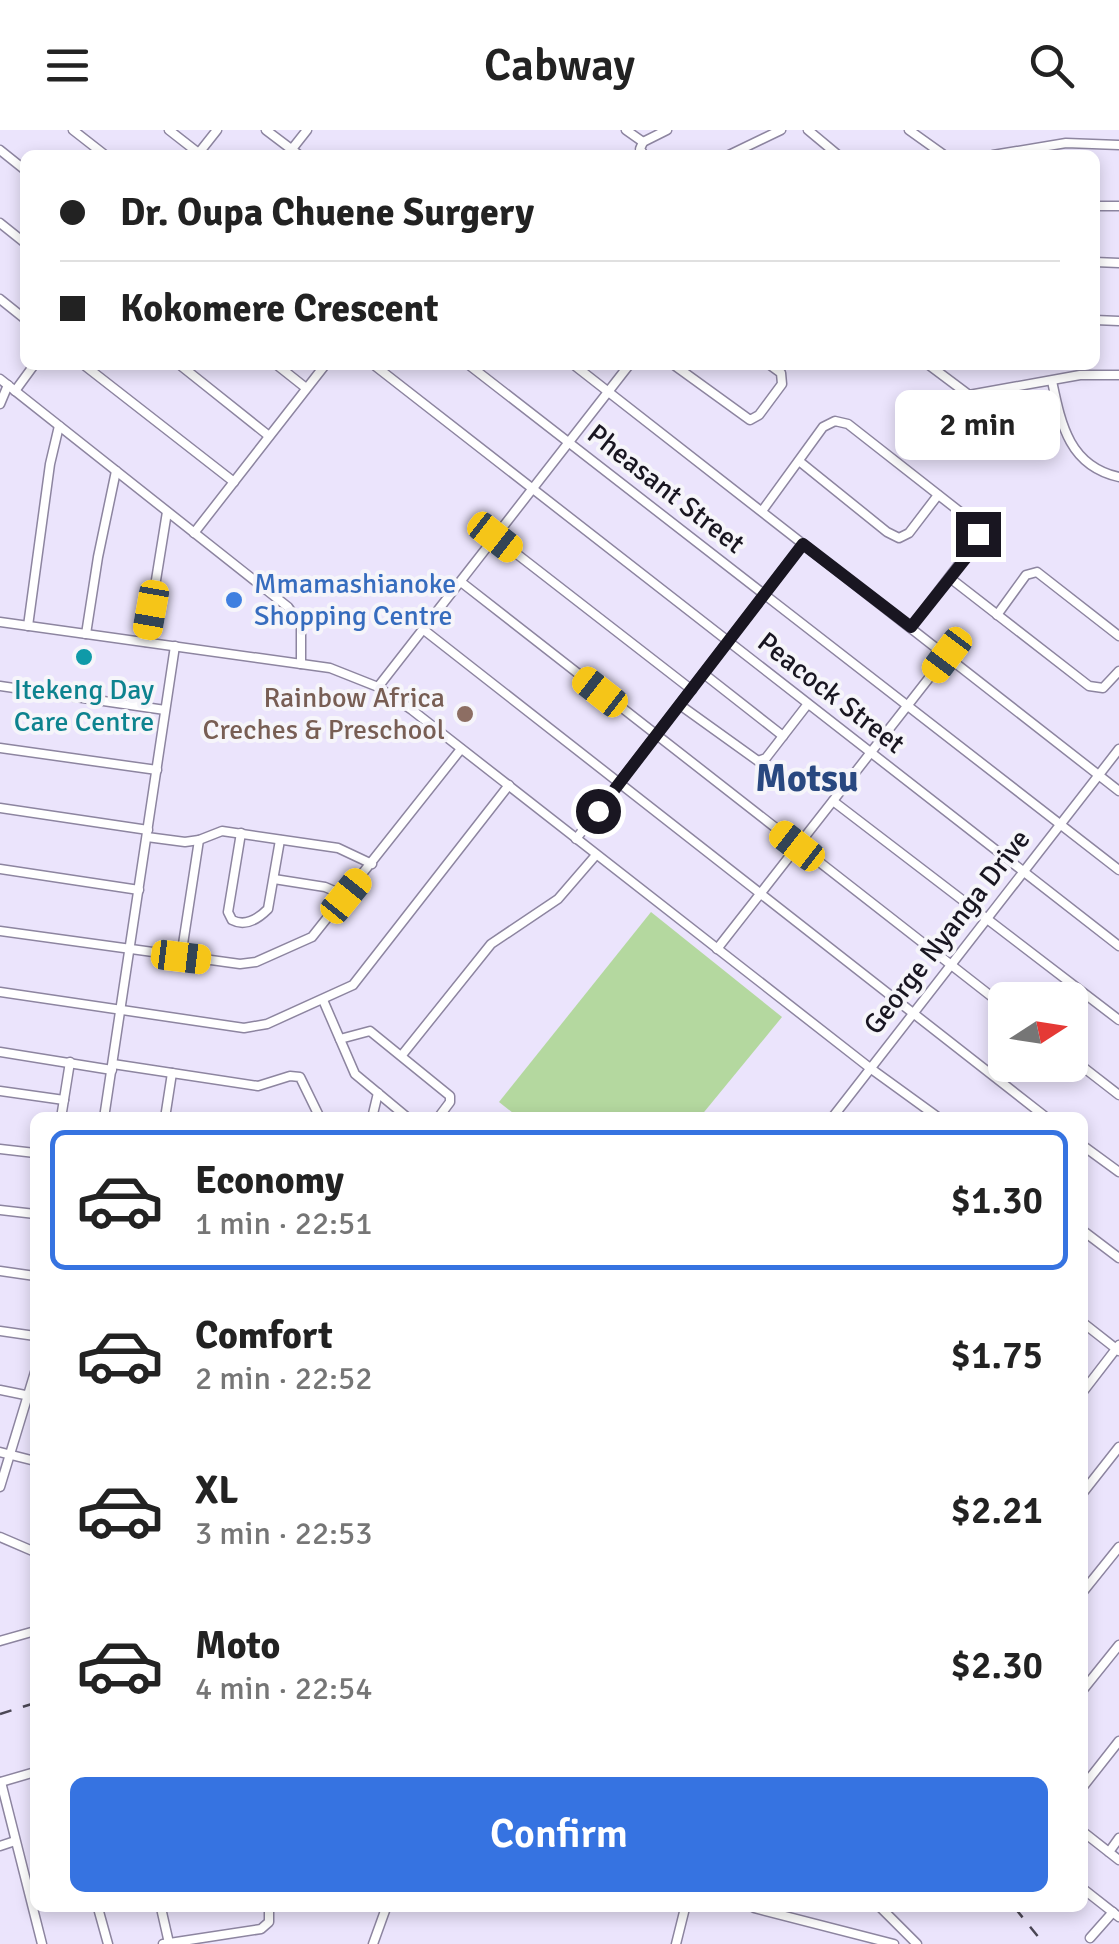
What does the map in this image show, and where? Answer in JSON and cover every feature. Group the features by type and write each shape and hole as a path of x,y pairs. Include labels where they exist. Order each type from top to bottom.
{"street":[{"path":"72,130 98,150"},
{"path":"169,130 194,150"},
{"path":"266,130 292,150"},
{"path":"626,130 643,142"},
{"path":"641,150 643,142 667,130"},
{"path":"739,150 780,130"},
{"path":"808,130 832,150"},
{"path":"910,130 937,150"},
{"path":"1065,130 1066,143"},
{"path":"1023,150 1066,143 1119,144"},
{"path":"0,150 20,166"},
{"path":"0,223 20,239"},
{"path":"0,299 20,315"},
{"path":"0,404 7,385 27,370"},
{"path":"90,370 234,482"},
{"path":"186,370 270,436"},
{"path":"283,370 306,388"},
{"path":"194,532 321,370"},
{"name":"Peacock Street","path":"380,370 1119,946"},
{"name":"Pheasant Street","path":"476,370 1119,870"},
{"path":"581,370 1119,791"},
{"path":"378,687 625,370"},
{"path":"681,370 750,420 759,416 782,384 776,370"},
{"path":"935,370 969,396 1091,374 1119,375"},
{"path":"1052,380 1062,429 1070,446 1096,469 1119,476"},
{"path":"7,385 298,618 303,632 302,664"},
{"path":"762,511 826,424 843,422 973,522 977,544 911,627"},
{"path":"28,626 50,464 59,426"},
{"path":"800,461 900,538 909,533 938,495"},
{"path":"86,634 116,471"},
{"path":"146,642 168,512"},
{"path":"495,537 692,690"},
{"path":"576,839 803,544"},
{"path":"997,615 1026,575 1037,572 1119,636"},
{"path":"950,578 1094,688 1107,686 1119,671"},
{"path":"460,582 988,994"},
{"path":"0,622 330,668 378,687 928,1112"},
{"path":"424,630 1039,1112"},
{"path":"105,1112 175,646"},
{"path":"717,950 947,655"},
{"path":"704,674 783,736"},
{"path":"0,686 166,710"},
{"path":"680,705 754,760 766,758 807,705"},
{"path":"0,748 157,770"},
{"name":"George Nyanga Drive","path":"837,1112 1119,748"},
{"path":"0,931 181,957 240,964 256,962 312,937 461,749"},
{"path":"0,992 253,1029 348,989 359,979 509,786"},
{"path":"833,801 1119,1020"},
{"path":"0,808 185,842 216,832 240,833 348,851 372,864"},
{"path":"240,833 229,906 232,920 240,924 265,912 280,840"},
{"path":"181,957 198,840"},
{"path":"402,1056 491,944 558,900 596,855"},
{"path":"0,869 140,890"},
{"path":"274,879 325,887 346,896"},
{"path":"323,1000 355,1074 400,1112"},
{"path":"340,1039 370,1031 450,1096 442,1112"},
{"path":"0,1052 258,1086 290,1076 300,1077 317,1112"},
{"path":"62,1112 70,1062"},
{"path":"1088,1071 1119,1095"},
{"path":"166,1112 172,1074"},
{"path":"0,1091 64,1100"},
{"path":"374,1112 378,1094"},
{"path":"0,1149 30,1152"},
{"path":"1088,1149 1119,1172"},
{"path":"0,1210 30,1213"},
{"path":"1088,1235 1119,1258"},
{"path":"0,1271 30,1275"},
{"path":"1088,1326 1118,1348 1088,1386"},
{"path":"0,1331 30,1335"},
{"path":"0,1390 30,1396"},
{"path":"0,1487 30,1401"},
{"path":"1088,1486 1119,1447"},
{"path":"0,1452 30,1459"},
{"path":"0,1537 30,1550"},
{"path":"1088,1585 1119,1546"},
{"path":"0,1641 30,1632"},
{"path":"1088,1683 1119,1644"},
{"path":"1088,1780 1119,1741"},
{"path":"30,1773 1,1782 30,1898"},
{"path":"1088,1836 1119,1860"},
{"path":"1109,1852 1119,1838"},
{"path":"0,1846 15,1841"},
{"path":"1088,1893 1116,1915 1090,1938"},
{"path":"34,1912 42,1944"},
{"path":"99,1912 108,1944"},
{"path":"162,1912 166,1943 261,1929 267,1925 269,1912"},
{"path":"372,1944 384,1912"},
{"path":"676,1944 685,1912"},
{"path":"770,1912 894,1944"},
{"path":"885,1912 917,1944"}],"green space":[{"path":"651,912 782,1017 704,1112 512,1112 499,1102"}],"railway":[{"path":"0,1714 30,1705"},
{"path":"1018,1912 1044,1944"}],"place":[{"name":"Mmamashianoke Shopping Centre","path":"234,600"},
{"name":"Itekeng Day Care Centre","path":"84,657"},
{"name":"Rainbow Africa Creches & Preschool","path":"465,714"}],"district":[{"name":"Motsu","path":"807,778"}],"route":[{"path":"598,811 803,544 911,627 977,544 978,534"}]}
